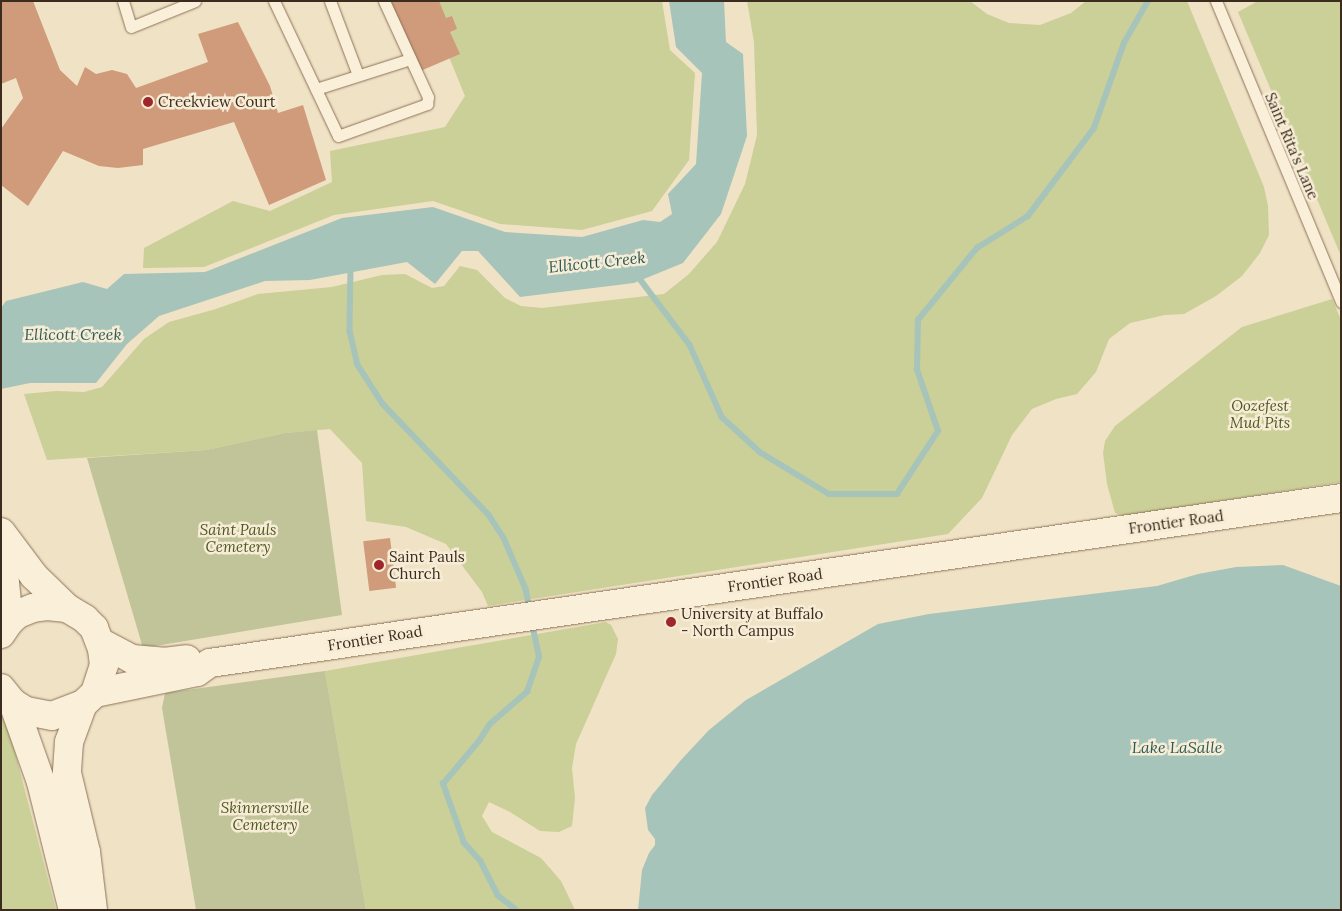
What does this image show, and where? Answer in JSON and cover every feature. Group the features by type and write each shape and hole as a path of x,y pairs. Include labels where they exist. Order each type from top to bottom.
{"street":[{"name":"Frontier Road","path":"7,695 34,714 52,716 66,713 89,699 197,672 210,663 548,612 1341,498"},
{"path":"1,532 34,576 67,608 90,623 100,642 104,665 70,742 67,773 86,852 92,910"},
{"path":"1,568 5,582 4,626"},
{"path":"4,626 18,614 33,608 47,606 67,608"},
{"name":"Frontier Road","path":"100,642 132,659 164,662 196,658 210,663"},
{"path":"7,695 40,782 73,910"}],"lane":[{"path":"122,1 131,27 195,1"},
{"path":"274,1 338,136 427,104 428,97 384,1"},
{"path":"330,1 358,75"},
{"name":"Saint Rita's Lane","path":"1216,1 1341,302"},
{"path":"316,89 410,59"}],"green space":[{"path":"426,1 662,1 670,50 695,73 689,160 652,211 582,230 500,224 433,201 334,215 204,267 143,268 144,248 233,201 270,211 332,182 330,151 445,127 465,96"},
{"path":"747,1 970,1 987,14 1009,23 1040,25 1071,13 1086,1 1187,1 1264,187 1268,206 1269,235 1260,253 1242,276 1216,296 1184,314 1165,315 1130,323 1109,339 1096,372 1077,394 1056,399 1032,409 1012,435 982,498 948,534 488,606 482,592 446,544 406,527 366,521 362,463 330,429 285,433 206,450 47,460 24,394 56,391 84,392 102,387 144,339 169,322 216,309 258,294 332,287 382,275 405,274 432,288 444,286 460,266 477,270 505,298 521,306 542,308 664,294 689,274 717,242 745,184 757,135 754,42"},
{"path":"1258,1 1341,1 1341,256 1238,12"},
{"name":"Oozefest Mud Pits","path":"1332,299 1341,320 1341,482 1125,516 1115,513 1107,484 1103,453 1105,441 1115,426 1242,327"},
{"name":"Saint Pauls Cemetery","path":"317,430 342,615 143,648 87,458 206,450 285,433"},
{"path":"606,622 611,625 618,639 616,654 576,744 572,768 575,798 572,826 559,832 540,831 510,812 489,802 482,816 492,832 541,858 561,881 575,910 366,910 325,671"},
{"name":"Skinnersville Cemetery","path":"325,671 366,910 196,910 162,708 165,693"},
{"path":"1,704 3,706 56,910 1,910"}],"water":[{"name":"Ellicott Creek","path":"669,1 724,1 726,42 743,54 747,136 721,214 683,263 634,283 520,297 478,251 462,251 435,284 407,262 310,280 265,281 159,316 127,344 96,383 30,383 1,389 1,308 6,301 83,282 107,289 124,274 205,272 342,218 433,207 505,232 582,237 643,220 660,222 672,214 668,194 696,164 702,73 676,47"},
{"name":"Lake LaSalle","path":"1283,565 1341,586 1341,910 638,910 642,870 649,853 655,845 655,839 648,830 645,808 652,795 681,760 709,730 746,700 878,624 929,614 1157,586 1198,574 1236,567"}],"building":[{"name":"Creekview Court","path":"1,1 33,1 60,70 77,86 85,67 96,74 112,70 127,74 136,88 208,62 198,34 238,22 270,86 278,113 303,105 326,180 269,205 234,122 143,149 143,165 118,168 99,166 63,151 28,206 1,185 1,129 23,98 16,78 1,84"},
{"path":"387,1 439,1 446,18 452,16 457,29 450,32 460,54 418,72"},
{"name":"Saint Pauls Church","path":"390,538 396,588 369,591 363,541"}],"waterway":[{"path":"637,275 690,345 722,417 760,452 829,494 897,494 938,431 917,370 918,320 977,248 1028,216 1094,128 1124,43 1148,1"},
{"path":"351,267 350,331 358,365 383,404 489,515 504,538 526,589 530,610"},
{"path":"516,910 498,896 481,862 464,843 443,784 479,741 490,724 527,692 539,657 532,624"}],"place":[{"name":"Creekview Court","path":"148,102"},
{"name":"Saint Pauls Church","path":"379,565"},
{"name":"University at Buffalo - North Campus","path":"671,622"}]}
